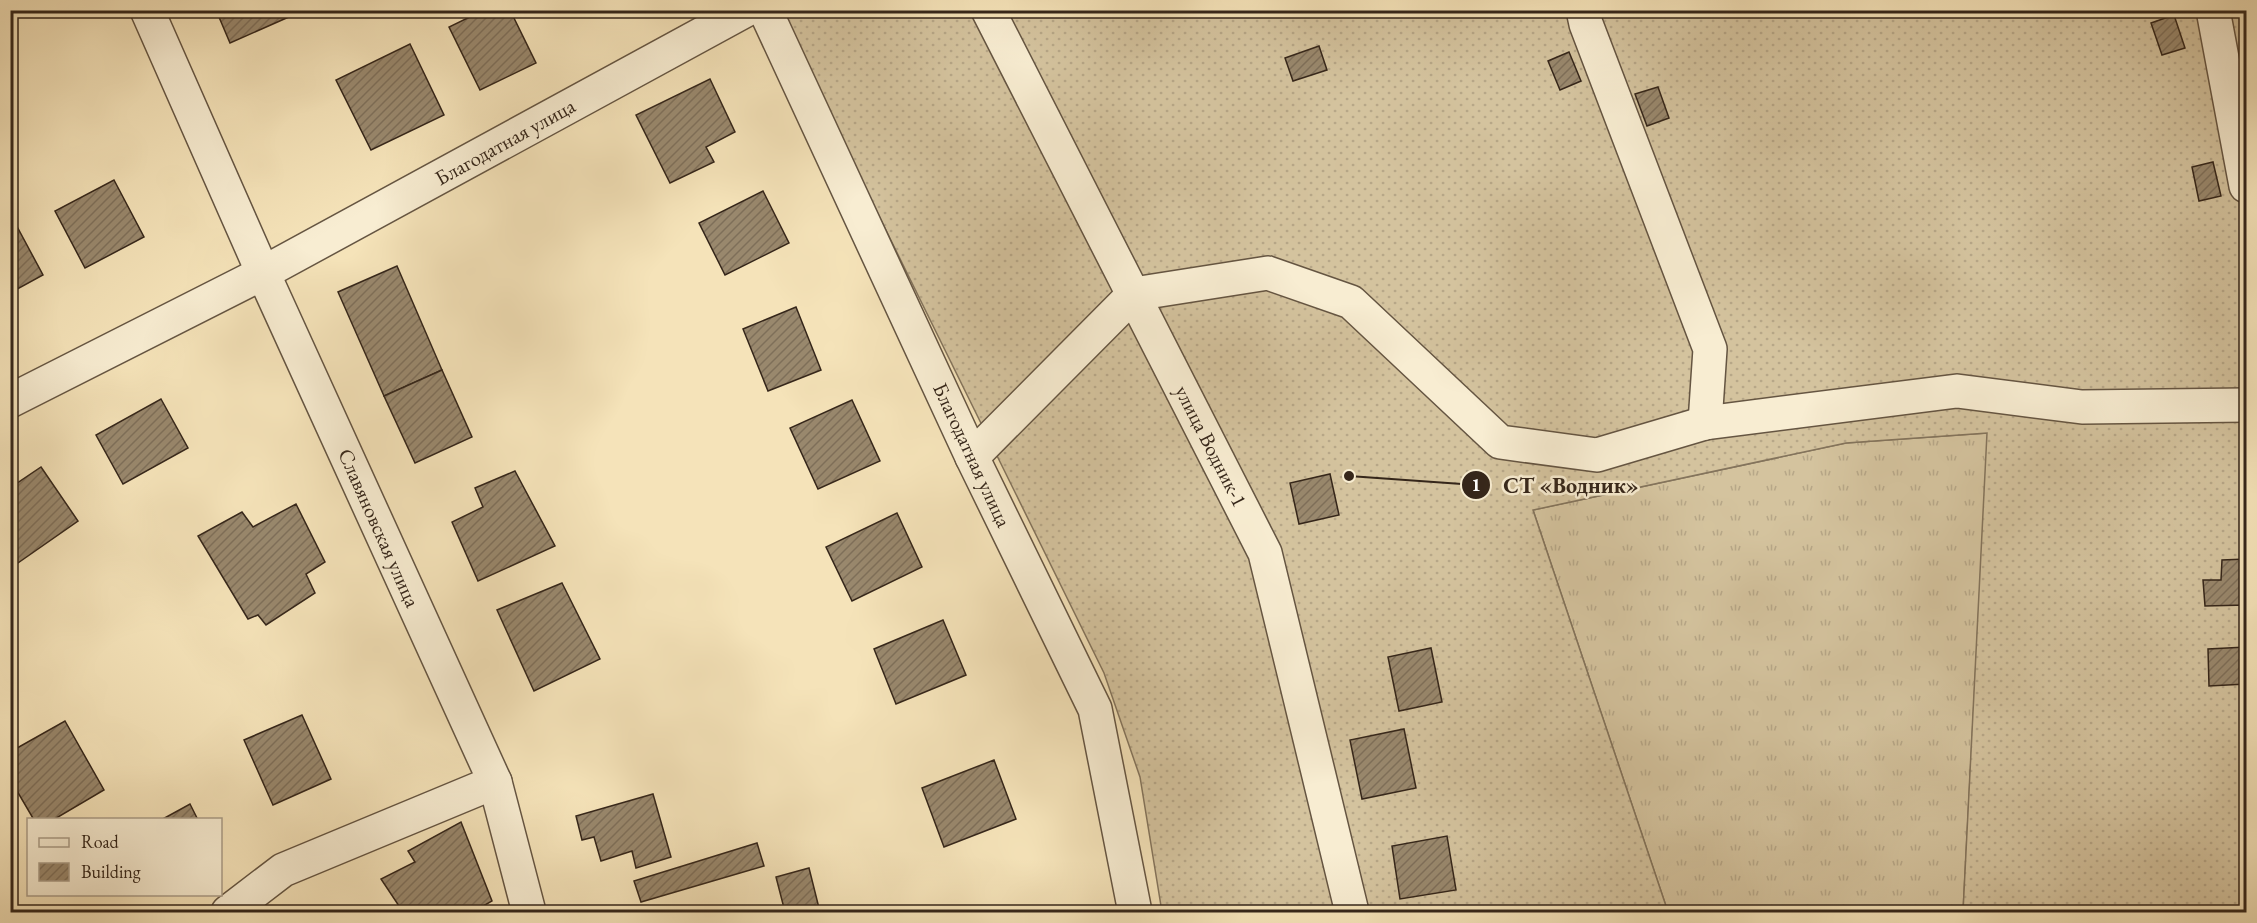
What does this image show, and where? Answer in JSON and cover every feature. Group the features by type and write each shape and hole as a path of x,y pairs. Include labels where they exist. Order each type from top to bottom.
{"street":[{"path":"147,10 263,273"},
{"name":"Благодатная улица","path":"10,401 263,273 746,10"},
{"name":"Благодатная улица","path":"765,10 972,457 1095,709 1135,912"},
{"name":"улица Водник-1","path":"988,10 1265,553 1352,912"},
{"path":"1583,10 1586,24 1710,349 1705,423"},
{"path":"2213,10 2247,186"},
{"name":"Славяновская улица","path":"263,273 495,782 529,912"},
{"path":"972,457 1134,294 1268,273 1350,302 1500,442 1597,454 1705,423 1957,391 2082,406 2247,405"},
{"path":"228,912 284,870 495,782"}],"green space":[{"path":"778,11 2246,11 2246,912 1963,912 1987,433 1846,443 1533,510 1668,912 1162,912 1140,777 1104,673"},
{"path":"1988,433 1963,912 1668,912 1533,510 1846,443"}],"building":[{"path":"216,10 289,10 291,16 230,43"},
{"path":"484,10 510,10 536,63 480,90 449,27"},
{"path":"2174,15 2185,48 2162,55 2151,23"},
{"path":"410,44 444,115 371,150 336,80"},
{"path":"1319,46 1327,70 1293,81 1285,58"},
{"path":"1569,52 1581,81 1560,90 1548,61"},
{"path":"710,79 735,132 706,147 714,162 670,183 636,115"},
{"path":"1658,87 1669,118 1647,126 1635,94"},
{"path":"2213,162 2221,196 2199,201 2192,167"},
{"path":"114,180 144,237 85,268 55,211"},
{"path":"763,191 789,243 725,275 699,223"},
{"path":"13,219 43,275 10,293 10,220"},
{"path":"397,266 442,370 384,396 338,292"},
{"path":"796,307 821,370 768,391 743,329"},
{"path":"442,370 472,437 415,463 384,396"},
{"path":"161,399 188,448 123,484 96,435"},
{"path":"852,400 880,461 818,489 790,428"},
{"path":"41,467 78,521 15,565 10,558 10,488"},
{"path":"515,471 555,546 478,581 452,522 483,507 475,488"},
{"path":"1330,474 1339,515 1299,524 1290,483"},
{"path":"296,504 325,562 306,574 315,593 266,625 258,615 248,619 198,536 242,512 253,527"},
{"path":"897,513 922,567 852,601 826,547"},
{"path":"2246,559 2246,605 2205,606 2203,580 2221,580 2222,560"},
{"path":"562,583 600,659 534,691 497,610"},
{"path":"943,620 966,675 896,704 874,649"},
{"path":"2246,647 2246,684 2209,686 2208,649"},
{"path":"1431,648 1442,702 1399,711 1388,657"},
{"path":"302,715 331,779 273,805 244,740"},
{"path":"65,721 104,790 56,818 33,818 10,779 10,752"},
{"path":"1404,729 1416,788 1362,799 1350,740"},
{"path":"994,760 1016,819 944,847 922,788"},
{"path":"653,794 671,857 636,868 632,851 601,861 594,837 582,840 576,816"},
{"path":"190,804 197,818 165,818"},
{"path":"461,822 492,901 473,912 403,912 381,879 415,862 408,851"},
{"path":"1447,836 1456,890 1400,899 1392,846"},
{"path":"757,843 764,866 641,902 634,881"},
{"path":"809,868 820,912 785,912 776,877"}],"place":[{"name":"СТ «Водник»","path":"1349,476"}]}
